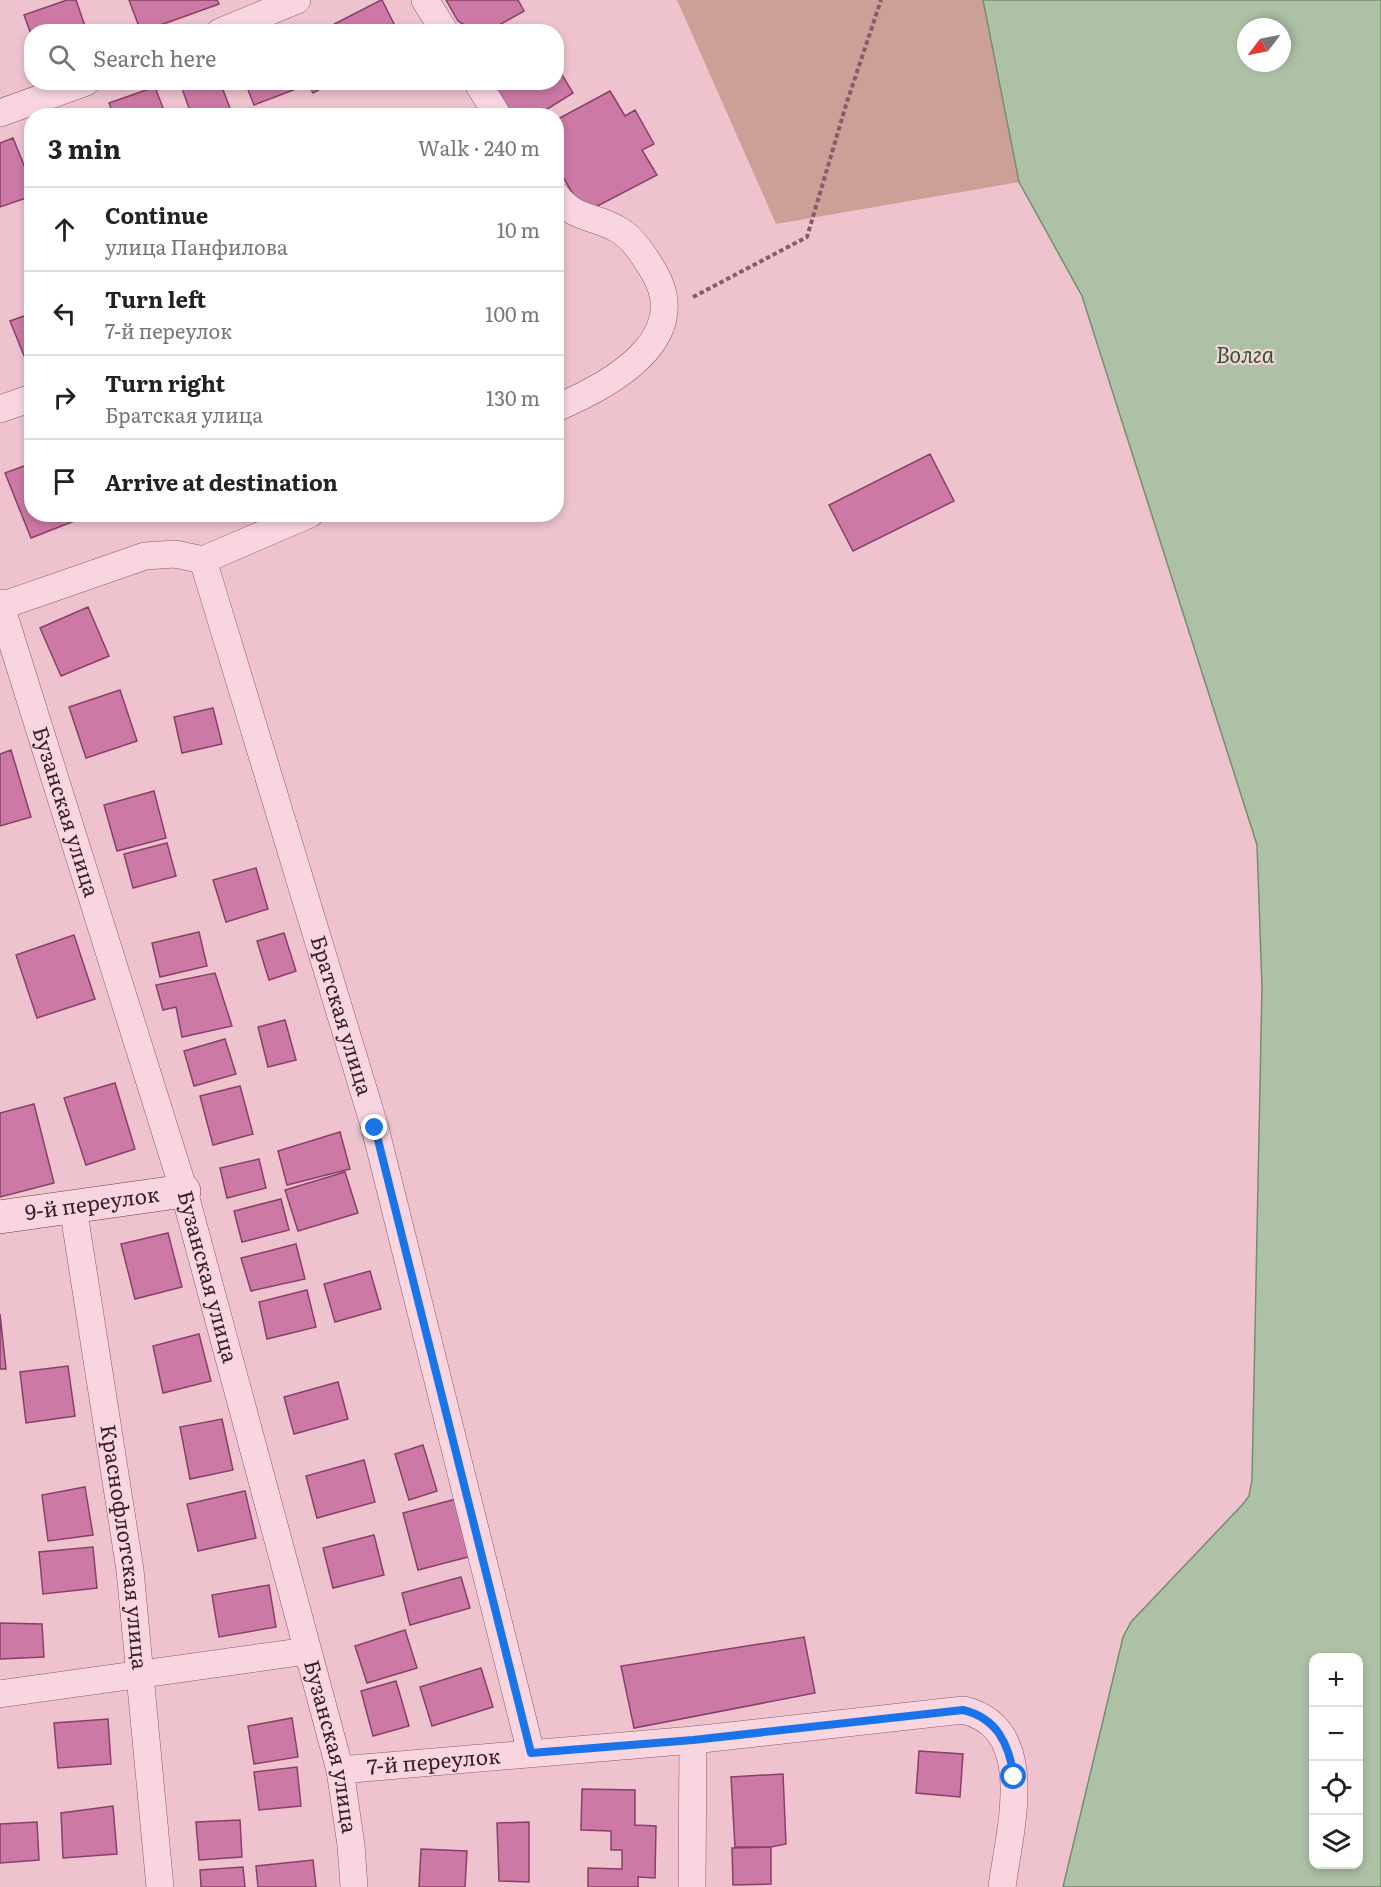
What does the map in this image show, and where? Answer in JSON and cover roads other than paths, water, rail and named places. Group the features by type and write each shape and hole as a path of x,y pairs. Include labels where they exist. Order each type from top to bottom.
{"street":[{"path":"239,24 297,0"},
{"path":"425,0 440,24"},
{"path":"0,113 64,90"},
{"path":"482,90 493,108"},
{"path":"564,207 583,217 618,229 630,238 657,277 664,317 638,359 592,393 564,405"},
{"path":"0,409 24,401"},
{"path":"1,604 145,556 175,554 203,560 291,522"},
{"name":"Братская улица","path":"203,560 375,1128 531,1753"},
{"name":"Бузанская улица","path":"1,604 184,1191 340,1770 351,1845 354,1887"},
{"name":"9-й переулок","path":"0,1217 184,1191"},
{"name":"Краснофлотская улица","path":"73,1207 130,1570 160,1887"},
{"path":"0,1694 140,1673 307,1652"},
{"name":"7-й переулок","path":"340,1770 693,1740 963,1710 978,1714 990,1722 1003,1737 1011,1756 1014,1777 1002,1887"},
{"path":"692,1887 693,1740"}],"water":[{"name":"Волга","path":"983,0 1381,0 1381,1887 1063,1887 1123,1637 1131,1622 1249,1496 1252,1480 1262,987 1257,845 1082,296 1019,182"}]}
